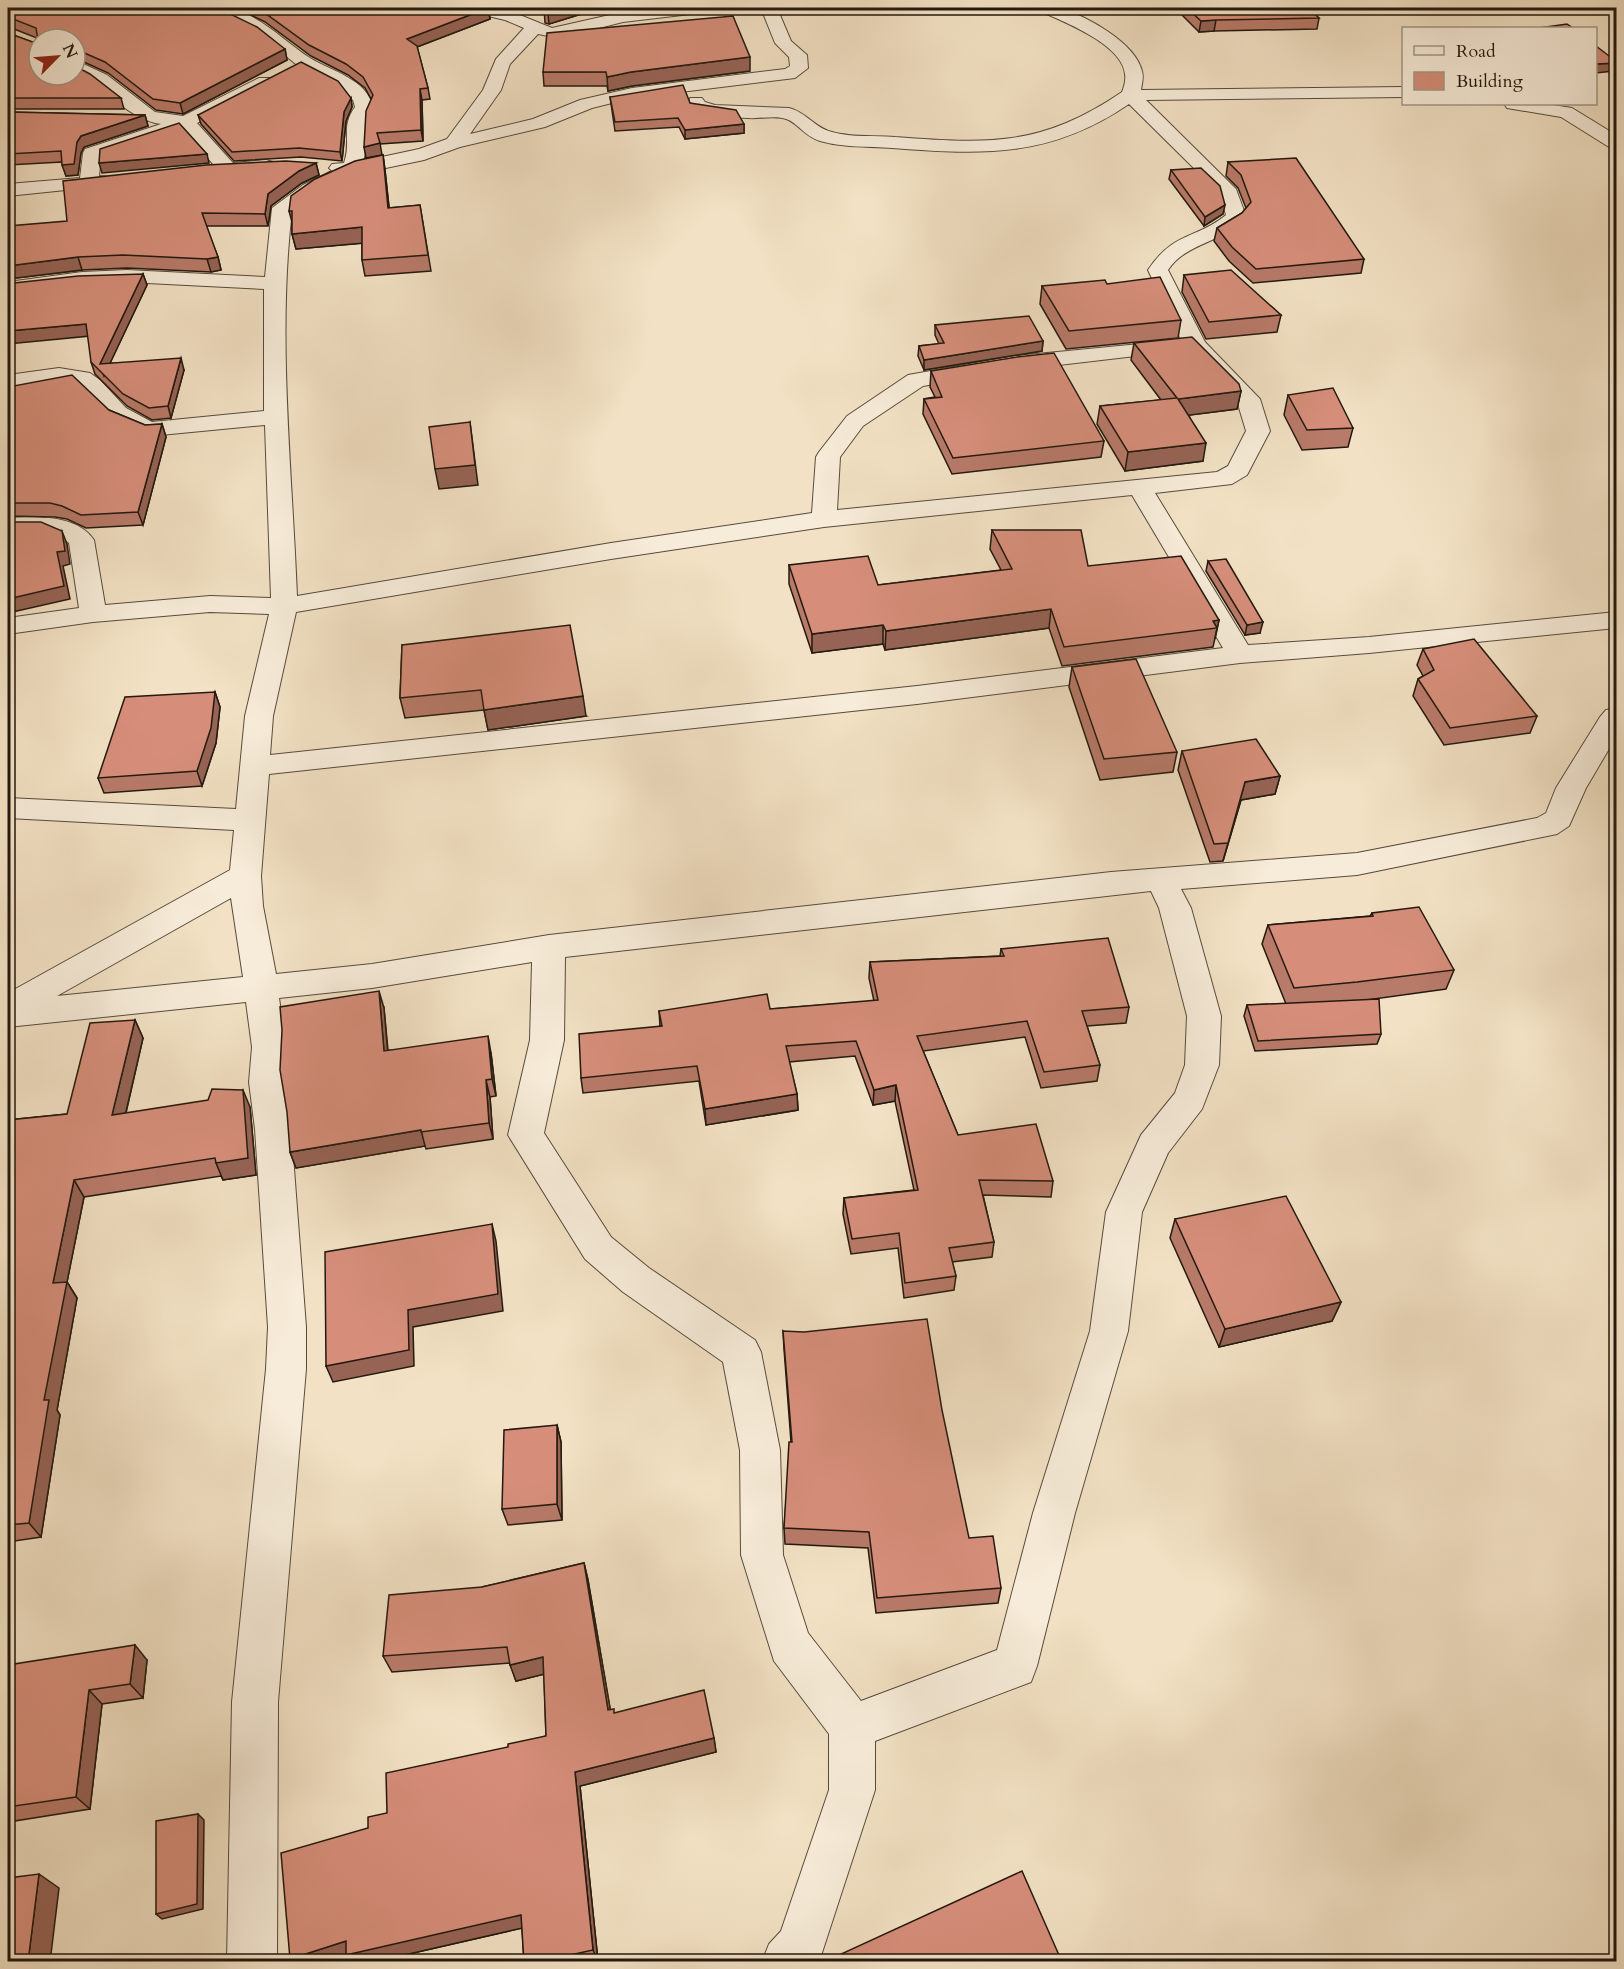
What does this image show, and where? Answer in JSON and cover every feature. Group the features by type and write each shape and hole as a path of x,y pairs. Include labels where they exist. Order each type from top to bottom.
{"street":[{"path":"218,8 267,32 303,61 349,86 362,98 364,107 355,120 355,138 358,145 351,169"},
{"path":"482,8 510,16 534,28 559,33 623,17 699,8"},
{"path":"252,1962 255,1702 286,1369 287,1327 273,1129 266,1082 269,1047 259,988 254,935 247,906 245,876 259,716 284,606 276,417 275,283 282,208 310,189 351,169 424,154 454,143 539,123 586,104 632,93 789,74 800,68 798,55 784,43 769,8"},
{"path":"1046,8 1093,30 1109,40 1126,57 1134,72 1130,95"},
{"path":"454,143 492,90 502,63 534,28"},
{"path":"89,183 90,145 186,122 303,61"},
{"path":"87,71 101,79 150,117"},
{"path":"693,86 697,106 747,113 789,113 797,116 813,132 833,138 982,148 1022,144 1068,132 1109,111 1130,95 1402,92"},
{"path":"8,626 93,614 210,604 284,606 611,551 824,519 1223,479 1238,470 1258,431 1248,399 1195,345 1158,270 1165,256 1193,238 1224,228 1236,216 1229,193 1130,95"},
{"path":"1520,105 1566,112 1617,143"},
{"path":"117,116 150,117 186,122 228,170"},
{"path":"205,172 280,166"},
{"path":"311,166 351,169"},
{"path":"8,190 124,180"},
{"path":"8,288 125,276 181,278 221,283 275,283"},
{"path":"824,519 828,457 855,421 916,380 1016,363 1195,345"},
{"path":"8,382 56,375 78,376 87,380 115,410 131,421 150,429 276,417"},
{"path":"1140,488 1240,654"},
{"path":"8,526 56,526 74,533 81,540 93,614"},
{"path":"256,766 917,695 1240,654 1369,645 1617,620"},
{"path":"8,1014 372,976 549,946 1111,883 1357,864 1546,827 1558,819 1570,788 1610,724 1617,717"},
{"path":"10,798 251,820"},
{"path":"8,1008 245,876"},
{"path":"852,1727 1015,1666 1054,1514 1109,1331 1124,1212 1154,1145 1190,1099 1202,1065 1204,1016 1174,908 1161,880"},
{"path":"549,946 547,1040 526,1135 598,1248 636,1280 741,1352 760,1450 762,1555 790,1645 852,1727 852,1790 801,1946 787,1962"}],"building":[{"path":"8,8 218,8 257,27 285,49 180,103 153,99 105,62 87,54 87,27 33,27 8,17"},
{"path":"255,8 488,8 407,39 417,46 428,88 420,89 421,130 377,133 380,143 364,147 366,111 373,95 363,77 346,64 309,45"},
{"path":"544,8 568,8 548,14 544,12"},
{"path":"1187,8 1308,8 1319,18 1201,21"},
{"path":"733,16 750,57 607,77 606,72 543,72 547,33"},
{"path":"1567,24 1572,27 1546,27"},
{"path":"8,33 27,40 27,87 87,87 87,72 121,98 8,98"},
{"path":"1597,47 1617,62 1597,64"},
{"path":"301,62 338,81 351,98 344,112 340,152 299,148 232,152 198,115"},
{"path":"683,85 690,103 736,110 744,124 685,130 678,118 615,122 610,97"},
{"path":"8,112 145,115 81,136 77,142 74,164 62,165 61,151 8,154"},
{"path":"179,123 207,154 99,163 100,149"},
{"path":"383,155 388,208 420,205 428,255 362,260 362,227 292,234 292,211 289,211 291,196 315,179 355,161"},
{"path":"1296,158 1364,259 1256,269 1232,247 1217,228 1242,213 1251,202 1241,175 1228,162"},
{"path":"286,161 316,163 299,171 268,194 265,214 202,213 218,257 207,259 123,255 78,257 8,266 8,226 67,221 63,181 206,165"},
{"path":"1201,168 1220,186 1225,205 1205,217 1171,170"},
{"path":"1231,270 1281,315 1209,322 1184,275"},
{"path":"143,274 100,364 181,358 168,406 149,408 123,394 91,362 86,324 8,331 8,310 14,283 78,276"},
{"path":"1160,277 1181,320 1069,331 1042,286 1105,280 1107,284"},
{"path":"1029,316 1043,341 924,360 919,346 944,343 935,325"},
{"path":"1192,337 1239,384 1241,391 1178,399 1206,443 1128,452 1100,406 1177,398 1134,343"},
{"path":"1054,353 1104,441 953,458 924,399 942,397 931,371"},
{"path":"72,375 109,410 145,425 162,424 138,512 81,515 50,503 8,503 8,387"},
{"path":"1333,388 1353,428 1307,430 1288,395"},
{"path":"470,422 475,465 435,469 429,427"},
{"path":"8,522 41,522 62,531 65,551 57,552 64,586 8,599"},
{"path":"992,530 1081,530 1088,566 1181,556 1219,620 1213,621 1217,628 1064,647 1051,609 886,631 883,625 812,634 789,565 868,556 878,585 1012,569"},
{"path":"1226,559 1263,622 1247,625 1208,561"},
{"path":"570,625 583,696 484,710 481,690 400,698 402,645"},
{"path":"1474,639 1537,716 1450,728 1418,679 1434,670 1423,649"},
{"path":"1136,659 1177,752 1104,759 1072,667"},
{"path":"215,692 211,728 197,771 98,778 125,697"},
{"path":"1256,739 1280,776 1245,782 1228,843 1214,844 1182,751"},
{"path":"1419,907 1454,970 1294,988 1268,925 1373,916 1372,913"},
{"path":"1108,938 1129,1007 1082,1011 1100,1065 1044,1072 1027,1021 917,1036 958,1135 1036,1124 1053,1181 979,1180 994,1242 949,1248 956,1276 905,1283 899,1233 852,1239 844,1198 918,1190 896,1085 874,1090 856,1041 786,1046 797,1094 705,1109 697,1066 581,1078 579,1034 662,1026 659,1011 767,994 770,1009 878,1000 870,962 1004,956 1001,949"},
{"path":"379,991 384,1051 488,1036 492,1079 486,1080 489,1123 421,1132 421,1130 290,1152 287,1112 280,1070 282,1030 280,1007"},
{"path":"1379,999 1381,1034 1258,1041 1247,1005"},
{"path":"135,1020 112,1115 208,1100 212,1089 243,1090 248,1158 216,1163 215,1158 74,1180 53,1283 67,1282 44,1400 49,1400 29,1523 8,1525 8,1120 67,1114 90,1023"},
{"path":"1286,1196 1341,1302 1225,1329 1175,1219"},
{"path":"492,1224 498,1294 408,1310 409,1350 326,1366 325,1252"},
{"path":"927,1319 942,1410 969,1538 993,1536 1001,1588 877,1598 869,1532 784,1528 789,1442 792,1442 783,1331 804,1332"},
{"path":"557,1425 557,1504 502,1509 504,1430"},
{"path":"584,1563 608,1710 614,1709 614,1713 704,1690 714,1738 575,1772 593,1950 539,1962 524,1962 521,1915 346,1955 346,1941 290,1959 281,1853 368,1828 368,1817 387,1813 386,1773 508,1747 508,1744 546,1736 543,1657 510,1665 507,1647 383,1656 389,1595 482,1587"},
{"path":"135,1645 130,1684 89,1690 76,1797 8,1807 8,1665"},
{"path":"198,1814 197,1904 156,1914 156,1821"},
{"path":"1022,1871 1062,1962 829,1962 828,1960"},
{"path":"39,1874 28,1962 8,1962 8,1878"}]}
